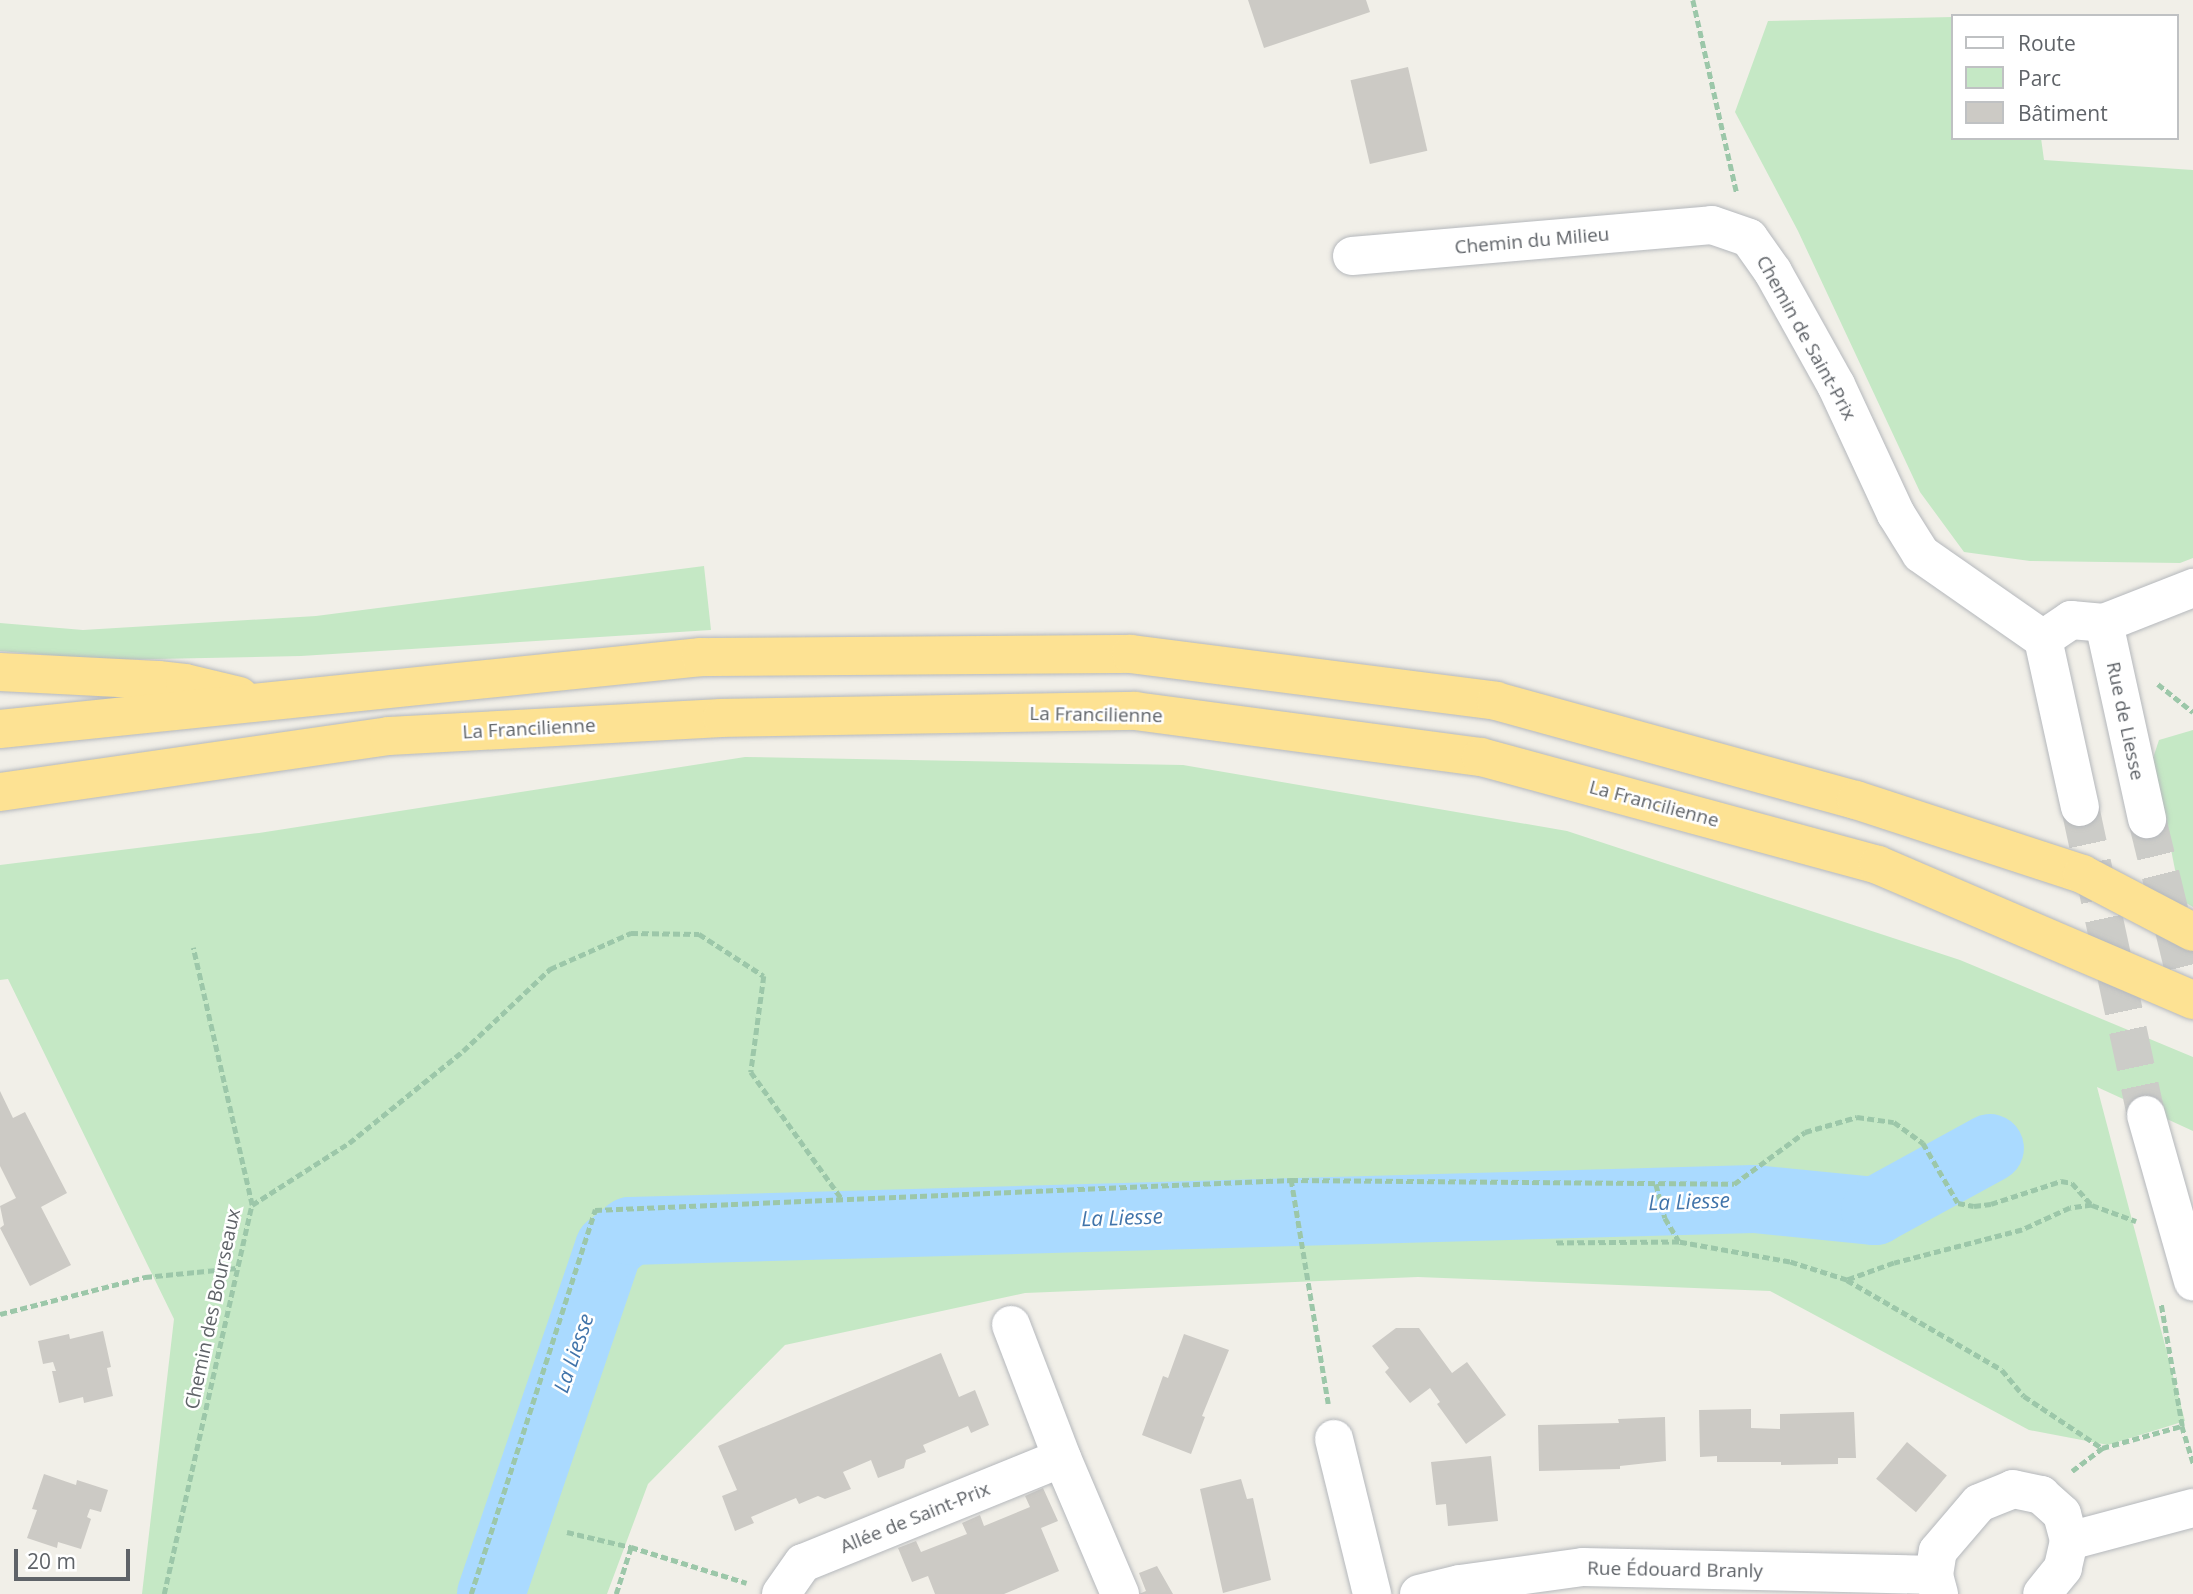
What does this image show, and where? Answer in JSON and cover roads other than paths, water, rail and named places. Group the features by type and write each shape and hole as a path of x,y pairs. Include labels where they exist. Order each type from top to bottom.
{"highway":[{"path":"0,729 701,657 1131,654 1496,701 1856,800 2069,870 2193,932"},
{"path":"0,672 185,683 261,703"},
{"name":"La Francilienne","path":"0,792 389,736 722,719 1135,711 1482,757 1865,861 2193,1000"}],"street":[{"name":"Chemin du Milieu","path":"1352,256 1712,225"},
{"name":"Chemin de Saint-Prix","path":"1712,225 1749,238 1773,272 1836,384 1896,514 1921,554 2043,639"},
{"path":"2080,807 2043,639 2071,620 2104,623 2193,588"},
{"name":"Rue de Liesse","path":"2104,623 2147,819"},
{"path":"2146,1115 2176,1286"},
{"path":"1011,1325 1062,1458 1120,1594"},
{"path":"1334,1439 1372,1594"},
{"name":"Allée de Saint-Prix","path":"781,1594 803,1563 1062,1458"},
{"path":"1937,1585 1938,1550 1979,1503 2012,1489 2041,1495 2062,1514 2069,1541 2063,1568 2042,1594"},
{"path":"2069,1541 2193,1508"},
{"name":"Rue Édouard Branly","path":"1419,1594 1460,1584 1583,1567 1937,1585"}],"waterway":[{"name":"La Liesse","path":"491,1594 609,1248 630,1231 1754,1199 1875,1211 1990,1148"}],"tunnel":[{"path":"2080,807 2146,1115"},
{"path":"2147,819 2193,1007"}]}
